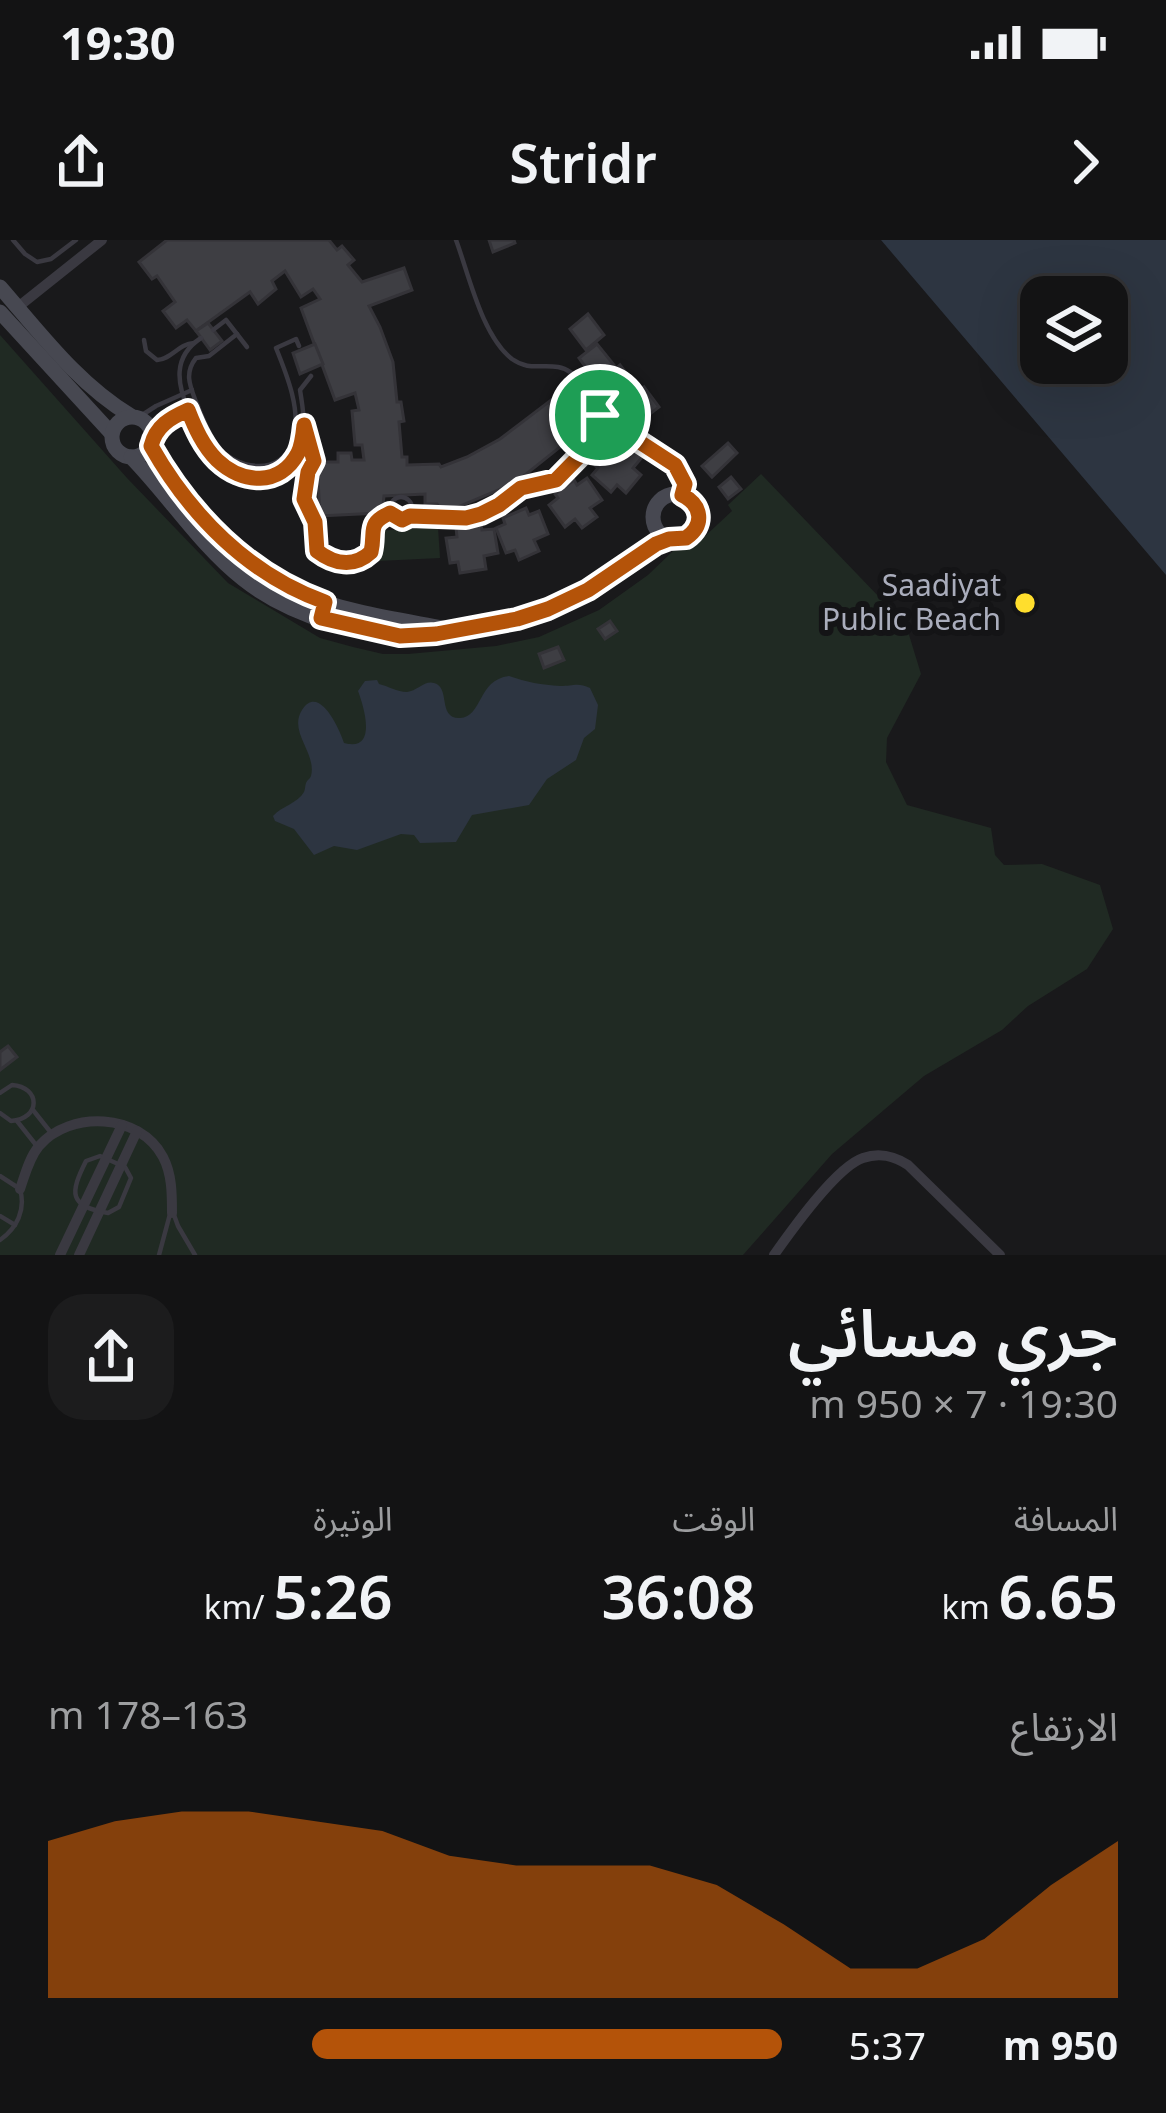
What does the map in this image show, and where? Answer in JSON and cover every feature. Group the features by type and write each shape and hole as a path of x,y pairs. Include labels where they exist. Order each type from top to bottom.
{"street":[{"path":"17,308 102,240"},
{"path":"0,287 82,380 104,400 148,424 152,440 198,514 268,575 323,610 400,636 517,619 607,579 644,549 653,537 657,504 668,496 682,495 694,502 699,522 686,538 644,549"},
{"path":"0,312 112,434 115,447 153,480 207,548 243,579 294,610 323,610"},
{"path":"112,434 118,422 135,417"},
{"path":"131,458 143,455 152,440"},
{"path":"654,524 669,539"},
{"path":"20,1190 38,1148 52,1134 87,1122 122,1125 153,1143 164,1158 172,1213"},
{"path":"60,1255 122,1125"},
{"path":"80,1255 137,1131"},
{"path":"774,1255 853,1162 881,1155 908,1165 1000,1255"}],"lane":[{"path":"13,240 38,262 51,259 76,240"},
{"path":"456,240 499,346 533,369 565,370 586,389 600,415"},
{"path":"213,330 226,320 247,347"},
{"path":"237,334 209,356 196,358 188,380 213,440 242,465 274,464 293,441 289,384 276,348 296,339 299,346"},
{"path":"201,338 180,361 178,378 196,430 218,461 244,478 269,478 289,465 301,445 304,425"},
{"path":"144,340 146,351 157,360 194,343"},
{"path":"311,376 300,390 314,461 304,499 315,522 317,551 342,563 364,559 371,552 373,526 390,513"},
{"path":"135,417 192,390"},
{"path":"152,440 169,419 198,406"},
{"path":"600,415 609,416 612,424 675,465 685,484 682,495"},
{"path":"600,415 596,428 604,431"},
{"path":"390,513 402,520 481,514 521,488 556,480 612,424"},
{"path":"390,513 390,504 402,497 410,502 410,516"},
{"path":"0,1093 12,1085 31,1093 32,1109 52,1134"},
{"path":"16,1121 32,1109"},
{"path":"0,1112 16,1121 38,1148"},
{"path":"106,1158 122,1165"},
{"path":"0,1176 20,1190 22,1205 16,1225 0,1240"},
{"path":"84,1205 99,1212"},
{"path":"159,1255 172,1213"},
{"path":"172,1213 195,1255"},
{"path":"0,1216 16,1225"}],"shaded area":[{"path":"0,335 228,583 320,638 383,654 496,646 539,637 599,610 673,551 688,549 703,538 732,511 728,505 761,474 906,625 921,674 887,738 886,762 907,805 991,828 995,855 1004,865 1042,864 1100,885 1113,929 1087,969 1028,1006 1002,1030 924,1076 832,1154 743,1255 0,1255"},
{"path":"438,527 440,558 378,561 376,531"}],"water":[{"path":"881,240 1166,240 1166,575"},
{"path":"509,676 547,685 586,686 598,705 595,729 584,738 576,760 547,779 529,805 472,815 456,842 420,843 414,835 401,834 357,850 334,846 314,855 294,829 275,821 273,816 301,796 311,776 298,726 309,703 322,705 344,743 355,744 365,735 358,691 365,681 377,680 407,692 434,683 442,690 449,714 460,718 473,712 491,684"}],"building":[{"path":"167,240 329,240 354,260 348,265 362,282 404,268 412,290 369,306 393,362 404,421 399,422 402,457 407,457 407,465 441,467 467,457 500,439 559,394 578,410 584,428 515,483 446,512 440,512 437,504 425,504 425,494 384,496 379,513 320,516 317,462 338,462 338,453 364,460 362,445 355,445 352,411 359,410 355,393 335,400 301,308 320,299 313,289 301,297 285,271 272,281 276,289 258,304 250,292 196,331 187,320 176,328 163,311 175,302 157,276 152,279 139,262"},
{"path":"489,240 514,240 515,243 493,252"},
{"path":"588,314 604,335 586,350 570,329"},
{"path":"208,323 222,341 210,350 196,331"},
{"path":"315,344 323,364 300,374 293,353"},
{"path":"597,344 614,365 595,380 579,358"},
{"path":"620,365 636,386 618,401 602,380"},
{"path":"644,387 659,407 646,417 636,405 630,410 625,402"},
{"path":"621,438 643,456 633,468 641,475 626,493 617,485 611,492 592,475 598,468 592,463"},
{"path":"728,443 737,453 712,477 702,466"},
{"path":"731,477 741,489 728,499 719,487"},
{"path":"587,478 602,500 590,508 597,517 582,528 575,519 565,527 549,505 574,480 577,485"},
{"path":"526,508 529,515 539,511 548,534 534,540 539,551 519,560 515,550 506,553 496,528 505,524 503,518"},
{"path":"481,524 482,530 494,529 498,553 484,556 486,569 460,573 458,562 450,563 446,538 457,537 456,528"},
{"path":"610,621 617,631 605,639 598,629"},
{"path":"558,647 564,660 544,668 539,654"},
{"path":"8,1046 17,1057 0,1070 0,1052"}],"place":[{"name":"Saadiyat Public Beach","path":"1025,603"}],"route":[{"path":"188,410 218,461 244,478 269,478 281,473 297,455 304,425 314,461 304,499 315,522 317,551 330,560 351,563 371,552 373,526 390,513 402,520 410,516 466,518 499,505 527,485 556,480 604,431 596,428 600,415 609,416 612,424 675,465 685,484 682,495 694,502 700,515 697,529 686,538 644,549 607,579 548,609 422,636 372,632 321,618 325,602 268,575 198,514 151,446 153,434 188,410"}]}
